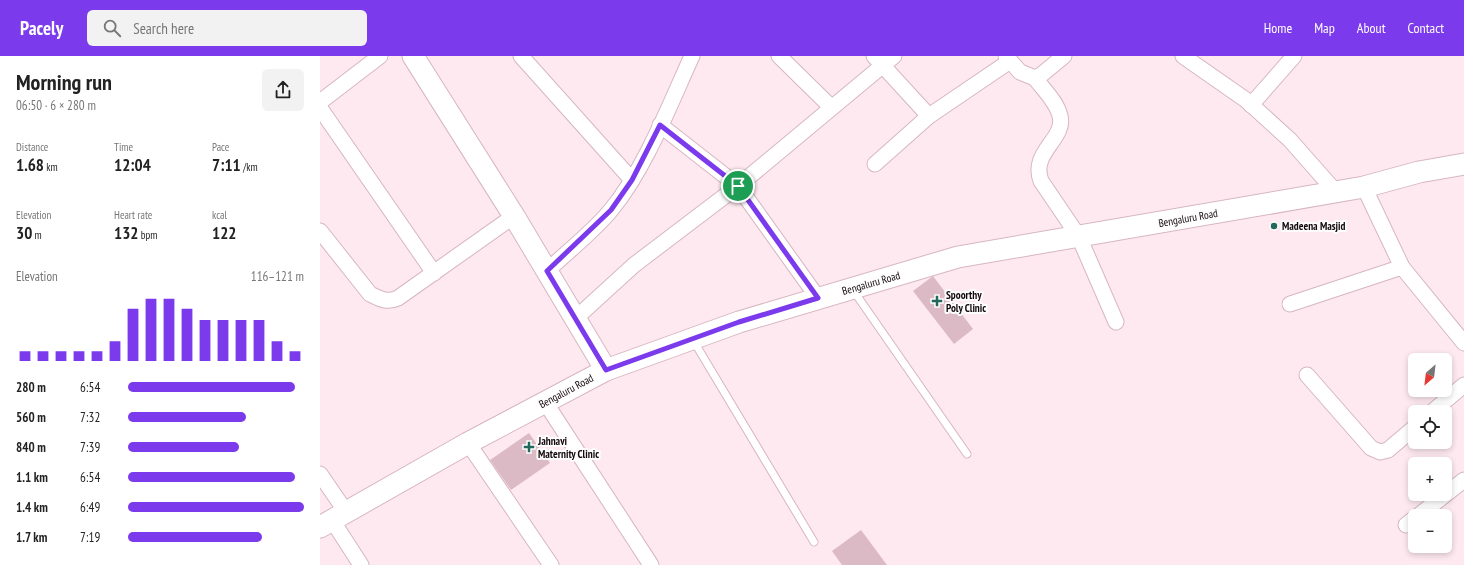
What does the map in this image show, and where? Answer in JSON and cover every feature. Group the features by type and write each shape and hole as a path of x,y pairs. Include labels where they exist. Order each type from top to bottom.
{"street":[{"path":"320,102 380,56"},
{"path":"413,56 514,216 606,370"},
{"path":"521,56 632,180"},
{"path":"547,271 611,210 632,180 660,125 692,56"},
{"path":"780,56 831,107"},
{"path":"1035,78 1041,75 1064,56"},
{"path":"1183,56 1252,105 1290,140 1335,191"},
{"path":"1252,105 1294,56"},
{"path":"576,318 634,265 738,186 831,107 884,59 929,116"},
{"path":"875,164 929,116 1008,59 1020,72 1035,78 1056,107 1061,122 1059,128 1041,156 1038,165 1038,173 1079,238 1116,322"},
{"path":"320,108 434,273"},
{"path":"660,125 738,186 818,298"},
{"name":"Bengaluru Road","path":"333,520 468,443 606,370 739,322 958,257 1079,238 1364,187 1419,172 1464,164"},
{"path":"1364,187 1402,267 1464,343"},
{"path":"320,231 370,294 381,300 391,301 398,298 514,216"},
{"path":"1290,304 1402,267"},
{"path":"1307,375 1371,448 1380,452 1388,450 1408,432"},
{"path":"1440,405 1464,385"},
{"path":"545,402 651,565"},
{"path":"468,443 549,564"},
{"path":"320,474 333,520 361,565"},
{"path":"1427,509 1464,480"}],"lane":[{"path":"852,288 967,454"},
{"path":"692,339 814,542"}],"building":[{"path":"933,276 973,329 954,344 913,291"},
{"path":"529,433 550,463 511,490 490,460"},
{"path":"861,530 887,565 842,565 832,551"}],"place":[{"name":"Madeena Masjid","path":"1274,226"},
{"name":"Spoorthy Poly Clinic","path":"937,301"},
{"name":"Jahnavi Maternity Clinic","path":"529,447"}],"route":[{"path":"660,125 738,186 818,298 739,322 606,370 547,271 611,210 632,180 660,125"}]}
